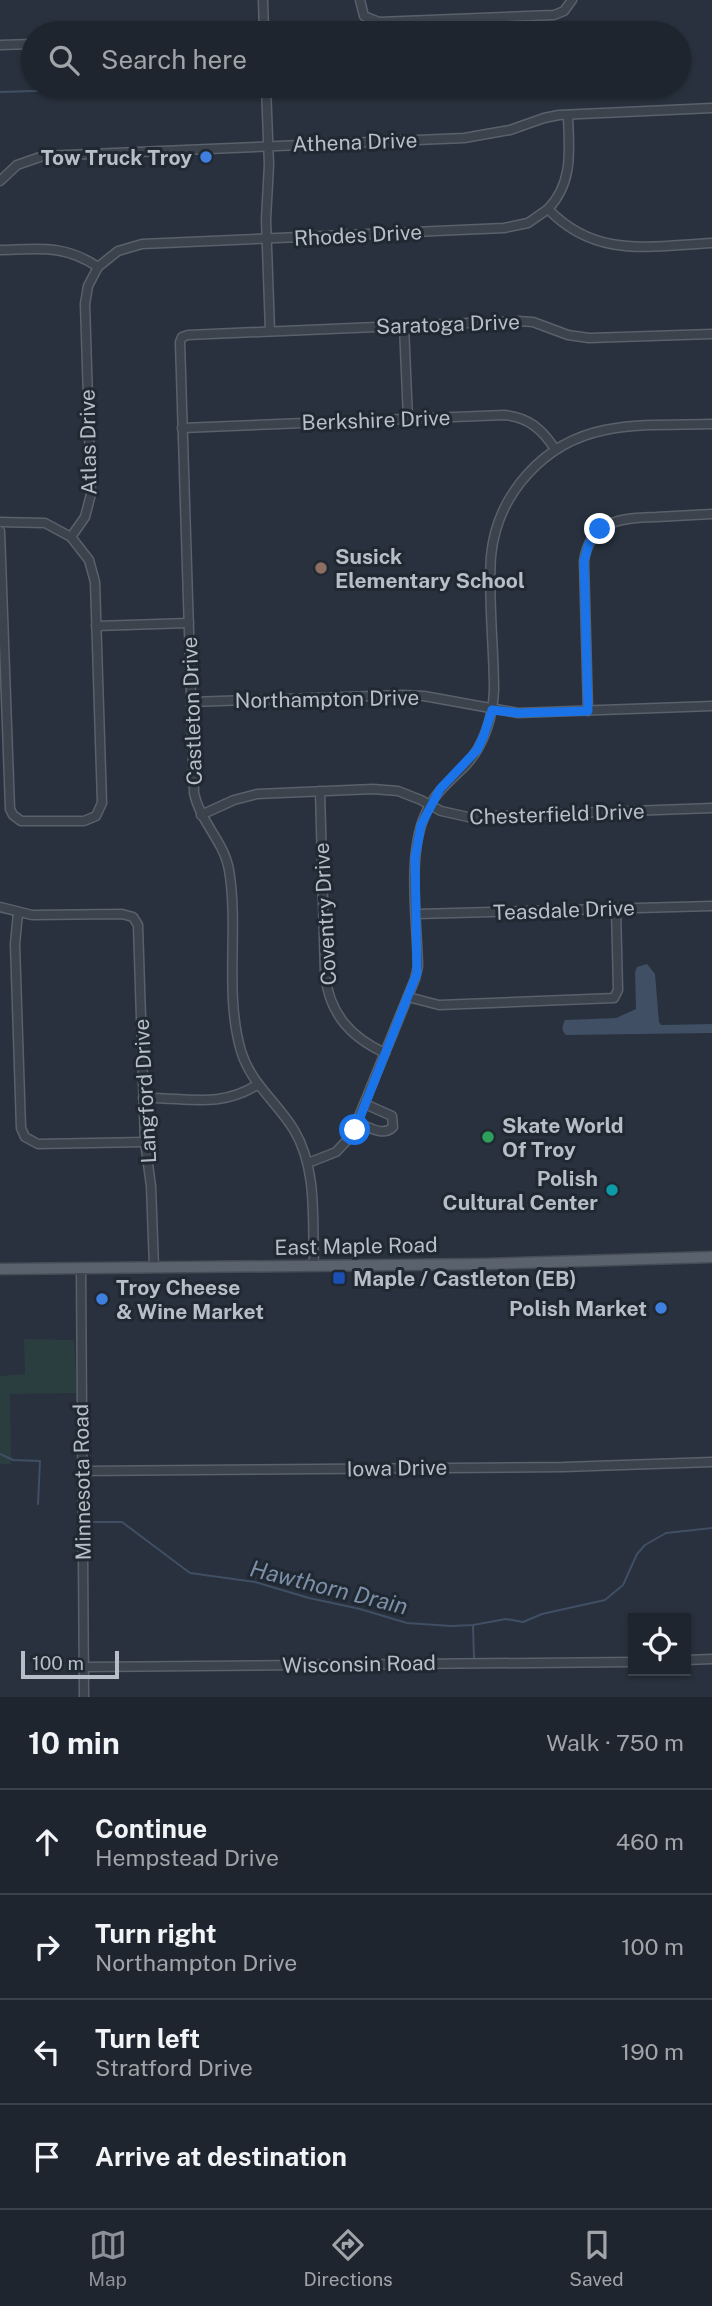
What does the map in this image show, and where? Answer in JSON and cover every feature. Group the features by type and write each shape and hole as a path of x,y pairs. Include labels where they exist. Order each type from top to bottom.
{"main road":[{"name":"East Maple Road","path":"0,1269 484,1264 712,1257"}],"street":[{"path":"263,0 264,21"},
{"path":"360,0 361,10 367,19 375,21"},
{"path":"404,21 554,15 564,11 570,3"},
{"path":"0,45 21,44"},
{"path":"267,98 266,239 270,331"},
{"name":"Athena Drive","path":"1,178 22,162 43,156 464,138 500,132 544,118 568,115 712,108"},
{"path":"568,115 570,158 567,179 560,194 548,209 576,233 607,244 630,246 712,243"},
{"name":"Rhodes Drive","path":"98,267 118,251 134,245 504,228 528,223 548,209"},
{"path":"0,250 62,249 81,256 98,267"},
{"name":"Atlas Drive","path":"71,537 85,517 92,494 86,298 90,280 98,267"},
{"name":"Saratoga Drive","path":"182,337 518,321 533,322 568,335 589,338 712,334"},
{"path":"404,326 408,419"},
{"name":"Castleton Drive","path":"182,337 182,428 194,793 201,815 223,850 229,870 235,1024 242,1053 257,1084 294,1130 308,1163 314,1266"},
{"name":"Berkshire Drive","path":"182,428 510,415 524,419 538,428 555,449"},
{"path":"308,1163 335,1152 351,1136 386,1053 418,966 417,844 421,825 430,805 440,789 477,750 492,710 494,690 491,559 498,523 518,485 532,468 555,449 586,435 617,428 712,424"},
{"path":"588,711 584,561 589,543 600,529 618,520 712,514"},
{"path":"0,522 45,523 60,529 85,553 93,570 102,803 96,817 84,821 21,821 13,815 9,804 0,531"},
{"path":"96,626 189,622"},
{"name":"Northampton Drive","path":"191,702 403,695 433,697 518,713 712,706"},
{"name":"Chesterfield Drive","path":"201,815 247,796 388,789 411,795 453,815 468,817 712,808"},
{"name":"Coventry Drive","path":"320,791 329,995 338,1016 349,1030 365,1043 386,1053"},
{"name":"Teasdale Drive","path":"417,914 712,906"},
{"path":"0,907 18,913 15,944 21,1128 25,1137 37,1144 145,1142"},
{"path":"408,997 439,1005 614,998 618,990 616,909"},
{"name":"Langford Drive","path":"18,913 122,914 133,917 138,925 145,1142 151,1186 154,1267"},
{"path":"143,1098 226,1099 257,1084"},
{"path":"358,1123 382,1132 393,1127 391,1116 365,1104"},
{"name":"Minnesota Road","path":"80,1268 84,1697"},
{"name":"Iowa Drive","path":"82,1471 576,1467 712,1462"},
{"path":"691,1660 712,1659"},
{"name":"Wisconsin Road","path":"84,1667 628,1662"}],"shaded area":[{"path":"24,1339 74,1340 77,1393 10,1394 11,1464 0,1464 0,1376 25,1374"}],"water":[{"path":"647,964 655,974 661,1025 712,1024 712,1033 564,1033 562,1028 565,1020 616,1018 636,1009 635,972 637,967"}],"waterway":[{"path":"0,92 21,91"},
{"name":"Hawthorn Drain","path":"0,1454 13,1460 40,1461 38,1504"},
{"name":"Hawthorn Drain","path":"88,1522 122,1522 190,1573 255,1582 407,1623 451,1626 506,1619 523,1622 542,1614 605,1600 623,1585 637,1554 645,1545 666,1533 712,1528"},
{"path":"473,1626 474,1658"}],"place":[{"name":"Tow Truck Troy","path":"206,157"},
{"name":"Susick Elementary School","path":"321,568"},
{"name":"Skate World Of Troy","path":"488,1137"},
{"name":"Polish Cultural Center","path":"612,1190"},
{"name":"Maple / Castleton (EB)","path":"339,1278"},
{"name":"Troy Cheese & Wine Market","path":"102,1299"},
{"name":"Polish Market","path":"661,1308"}],"route":[{"path":"355,1130 417,973 415,858 426,813 440,789 477,750 492,710 518,713 588,711 584,561 586,549 600,529"}]}
